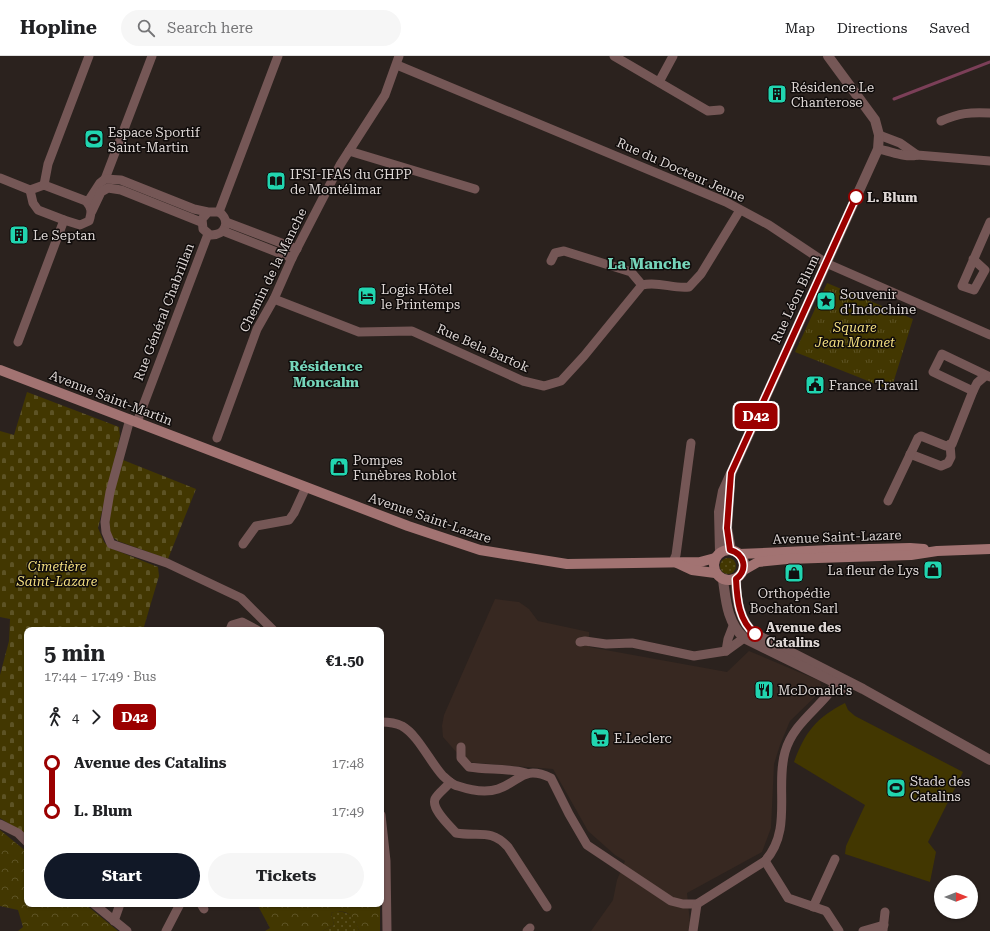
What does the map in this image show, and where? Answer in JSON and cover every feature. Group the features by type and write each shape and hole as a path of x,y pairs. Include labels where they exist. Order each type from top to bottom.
{"main road":[{"name":"Avenue Saint-Martin","path":"0,370 213,451"},
{"name":"Avenue Saint-Lazare","path":"213,451 408,526 480,550 568,564 700,562 726,554 786,551 910,548 937,551"},
{"name":"Avenue Saint-Lazare","path":"744,570 758,562 780,559 911,555 937,551 990,549"},
{"path":"726,554 743,559 744,570 736,579 730,581 723,580 715,573 714,568 726,554"},
{"name":"Avenue Saint-Lazare","path":"673,562 692,570 715,573"}],"street":[{"path":"44,185 48,164 89,56"},
{"path":"86,201 89,200 100,183 105,179 152,56"},
{"path":"219,212 278,56"},
{"path":"614,56 708,111 720,110"},
{"path":"659,82 673,56"},
{"path":"828,56 875,120 879,135 900,143 917,155"},
{"name":"Chemin de la Manche","path":"217,438 257,329 274,299 292,258 340,165 385,94 398,61"},
{"name":"Rue du Docteur Jeune","path":"398,61 718,198 769,225 826,263 990,335"},
{"path":"941,120 959,113 990,113"},
{"name":"Rue Léon Blum","path":"726,554 731,473 878,149 879,135"},
{"path":"878,149 888,150 908,157 917,155 990,161"},
{"path":"349,151 475,189"},
{"path":"0,178 30,190 44,185 86,201 91,206 92,211"},
{"path":"105,179 121,180 185,206 208,212 219,212 224,216 226,222 223,231 215,235 208,234 203,229 201,222"},
{"path":"30,190 31,199 35,206 45,213 80,225 88,221 101,192 108,188 120,190 201,222"},
{"path":"551,261 555,253 564,251 631,272 642,285 653,283 682,288 689,287 701,274 740,210"},
{"path":"201,222 208,212"},
{"path":"18,342 64,220"},
{"path":"226,222 297,250"},
{"path":"973,259 990,222"},
{"path":"223,231 292,258"},
{"name":"Rue Général Chabrillan","path":"208,234 133,421 110,492 105,522 106,532 111,544 167,563 241,598 270,627"},
{"name":"Rue Bela Bartok","path":"274,299 359,332 412,331 523,381 544,386 561,381 584,356 642,285"},
{"path":"973,391 933,372 942,354 988,376"},
{"path":"888,501 918,438 921,436 946,446 952,444 977,383 988,376"},
{"path":"673,562 676,555 691,443"},
{"path":"910,454 941,466 948,463 951,457 950,444"},
{"path":"243,544 256,526 289,520 294,513 306,487"},
{"path":"580,642 585,641 606,644 632,643 687,656 726,651 744,638 745,631 737,595 736,579"},
{"path":"723,580 733,626 744,638 838,680 901,711 990,760"},
{"path":"231,627 232,625 242,622 251,627"},
{"path":"743,622 755,634 838,680"},
{"path":"726,651 728,639 733,626"},
{"path":"461,747 461,758 469,767 486,770 515,770 526,773 541,773 551,778 568,814 587,846 671,901 683,904 697,904 765,861 777,845 781,829 782,776 785,753 789,740 804,718 838,680"},
{"path":"384,723 402,726 409,732 436,769 450,782 457,786 483,791 497,789 526,773"},
{"path":"450,782 434,802 438,812 445,822 456,833 487,834 496,836 502,840 547,908"},
{"path":"0,824 18,833 24,839"},
{"path":"384,843 386,861 386,931"},
{"path":"813,906 835,859"},
{"path":"765,861 788,898 826,911 839,931"},
{"path":"694,931 697,904"},
{"path":"98,907 127,931"},
{"path":"114,920 119,907"},
{"path":"166,931 178,907"},
{"path":"863,931 883,928 885,912"}],"shaded area":[{"path":"495,599 519,602 529,609 538,621 589,632 589,647 727,672 749,651 820,681 822,690 790,721 780,745 774,764 771,828 762,852 687,893 690,923 688,931 591,931 613,900 617,880 625,861 615,855 588,831 553,769 465,762 443,737 442,726 444,715"}],"green space":[{"name":"Square Jean Monnet","path":"827,283 913,319 891,390 795,352"},
{"name":"Cimetière Saint-Lazare","path":"27,392 119,427 120,436 98,528 104,542 110,548 158,567 159,576 144,627 24,627 24,833 0,818 0,675 9,641 10,619 0,617 0,431 14,435"},
{"path":"123,460 196,489 168,559 118,541 111,536 111,507"},
{"path":"728,558 734,560 736,566 734,572 728,574 722,572 720,566 722,560"},
{"name":"Stade des Catalins","path":"845,703 848,710 855,716 963,772 928,842 936,852 930,882 845,854 846,846 865,805 794,762 807,734 819,720"},
{"path":"0,830 24,850 24,907 89,907 118,931 18,931 23,927 18,910 0,906"},
{"path":"259,907 380,907 380,931 359,931 350,914 342,911 331,913 334,925 322,931 265,931 270,928"},
{"path":"337,911 352,916 359,931 322,931 334,925 331,913"}],"waterway":[{"path":"894,99 990,62"}],"bus line":[{"name":"D42","path":"755,634 743,622 737,595 736,579 744,570 743,559 735,551 730,550 727,528 731,473 856,197"}],"place":[{"name":"Résidence Le Chanterose","path":"777,94"},
{"name":"Espace Sportif Saint-Martin","path":"94,139"},
{"name":"IFSI-IFAS du GHPP de Montélimar","path":"276,181"},
{"name":"L. Blum","path":"856,197"},
{"name":"Le Septan","path":"19,235"},
{"name":"Logis Hôtel le Printemps","path":"367,296"},
{"name":"Souvenir d'Indochine","path":"826,301"},
{"name":"France Travail","path":"815,385"},
{"name":"Pompes Funèbres Roblot","path":"339,467"},
{"name":"La fleur de Lys","path":"933,570"},
{"name":"Orthopédie Bochaton Sarl","path":"794,573"},
{"name":"Avenue des Catalins","path":"755,634"},
{"name":"McDonald's","path":"764,690"},
{"name":"E.Leclerc","path":"600,738"},
{"name":"Stade des Catalins","path":"896,788"}],"district":[{"name":"La Manche","path":"649,264"},
{"name":"Résidence Moncalm","path":"326,374"}]}
